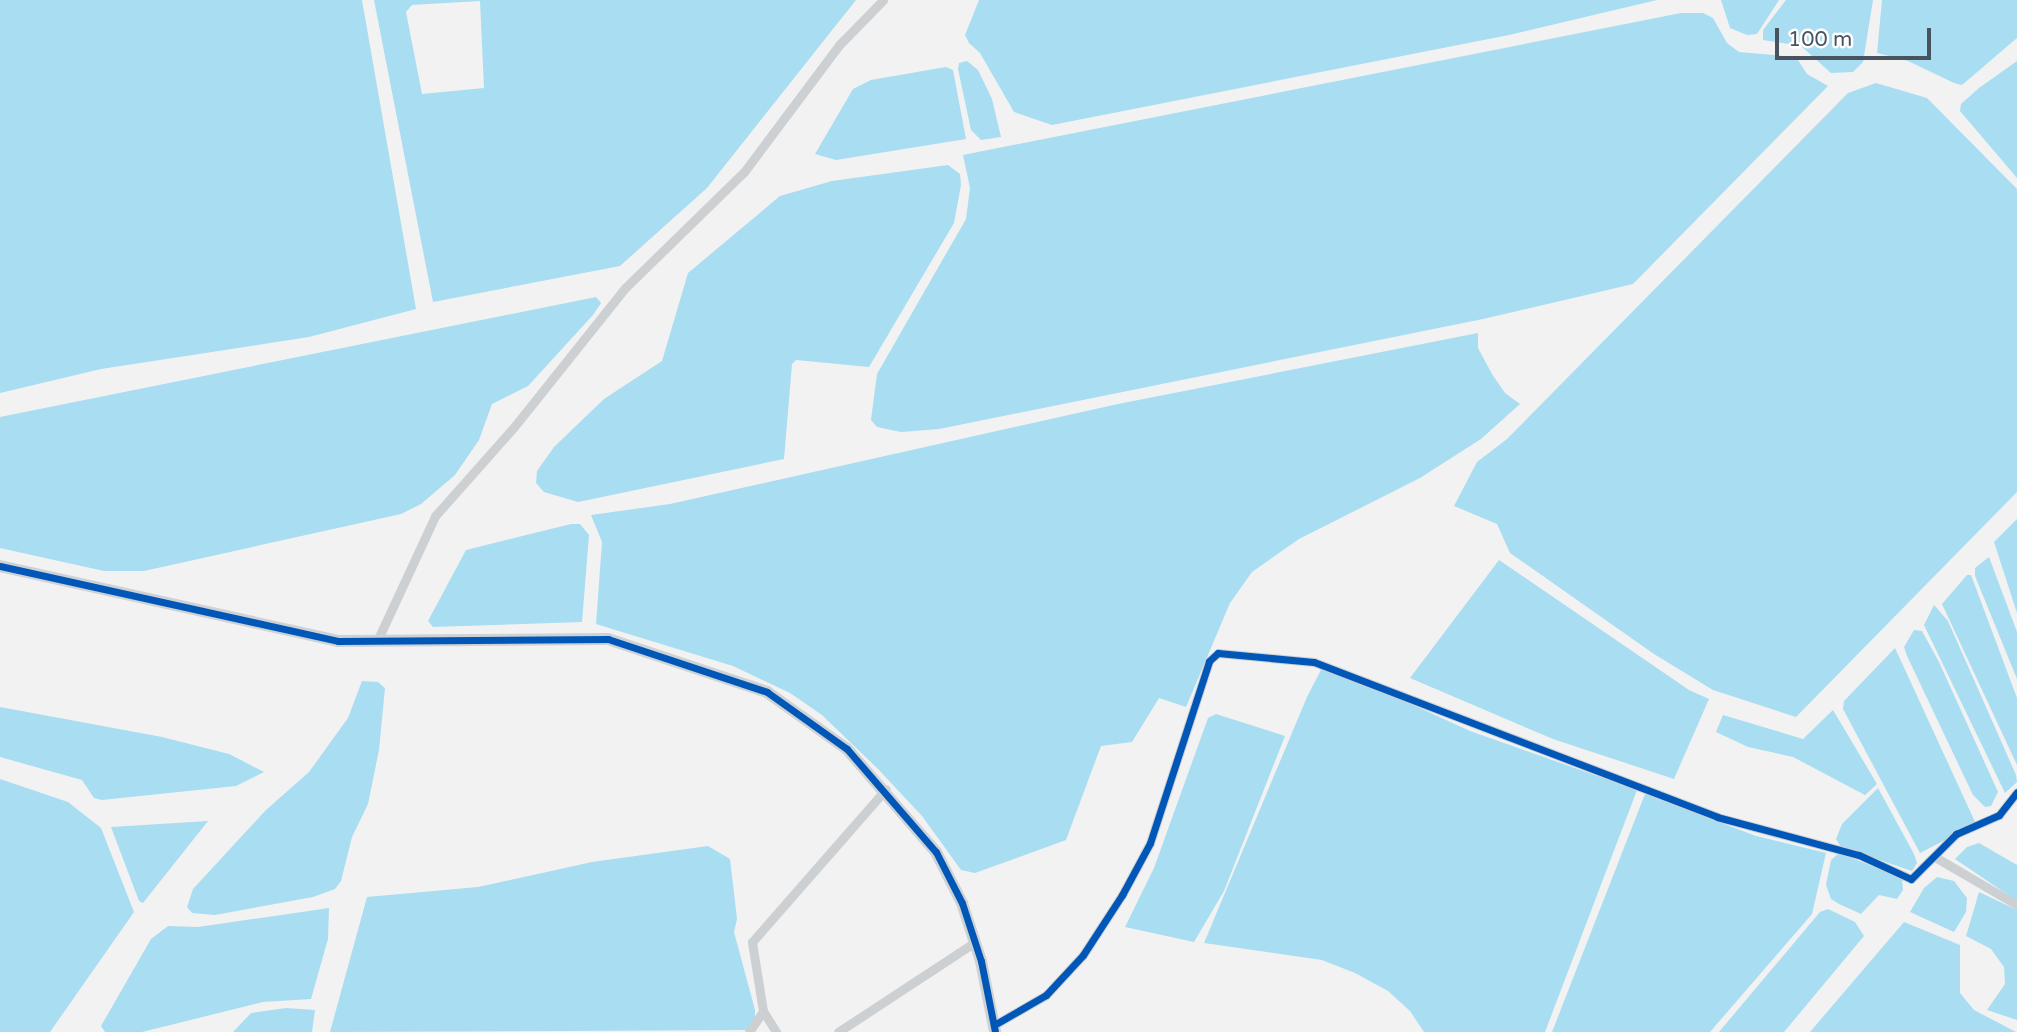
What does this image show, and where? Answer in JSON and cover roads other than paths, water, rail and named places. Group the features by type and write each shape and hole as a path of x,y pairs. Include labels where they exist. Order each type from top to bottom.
{"street":[{"path":"378,639 435,516 521,418 625,288 744,172 839,45 883,0"},
{"path":"0,566 308,637 378,639 588,636 716,671 790,705 848,749 886,789 936,852 975,942 994,1028 1025,1011 1055,985 1083,955 1128,885 1157,823 1209,662 1218,653 1314,662 1717,817 1859,855 1911,879 1935,858 1956,834 1998,815 2017,792"},
{"path":"776,1032 764,1011 752,942 886,789"},
{"path":"1935,858 2017,905"},
{"path":"838,1032 975,942"},
{"path":"749,1032 764,1011"}],"water":[{"path":"0,0 362,0 416,309 309,337 101,369 0,393"},
{"path":"374,0 856,0 707,188 620,266 433,302","holes":["480,1 484,88 422,94 406,12 412,5"]},
{"path":"979,0 1657,0 1509,35 1052,125 1014,112 980,53 969,43 965,35"},
{"path":"1721,0 1779,0 1757,34 1747,35 1730,28"},
{"path":"1786,0 1873,0 1863,62 1853,72 1831,73 1801,46 1763,40 1763,30"},
{"path":"1882,0 2017,0 2017,38 1962,85 1954,83 1908,61 1877,53"},
{"path":"1681,13 1703,13 1713,18 1727,43 1739,52 1796,57 1807,74 1828,86 1633,284 1483,319 939,429 901,432 877,427 871,420 877,374 966,219 970,188 963,155"},
{"path":"967,61 978,70 992,99 1001,137 981,140 971,130 958,69 959,63"},
{"path":"2017,61 2017,178 1960,111 1961,104 1979,88"},
{"path":"946,67 953,70 966,139 836,160 815,154 853,89 871,80"},
{"path":"1876,83 1927,98 2017,189 2017,492 1796,717 1713,690 1654,654 1510,553 1497,524 1454,506 1477,462 1507,439 1848,93"},
{"path":"948,165 960,174 961,185 954,223 869,367 796,360 792,364 784,459 578,502 544,492 536,483 537,471 554,447 604,399 662,361 688,273 780,196 832,181"},
{"path":"596,297 601,303 593,315 528,386 492,404 479,440 455,475 421,504 401,514 144,571 104,571 0,548 0,417"},
{"path":"1478,333 1478,348 1492,374 1505,393 1520,404 1481,439 1420,478 1299,539 1252,572 1230,603 1186,707 1159,698 1132,742 1101,746 1066,840 975,873 961,870 922,816 878,769 822,715 790,693 733,666 596,624 602,542 591,515 670,504 1118,404"},
{"path":"2017,519 2017,613 1994,542"},
{"path":"580,524 589,535 582,622 433,627 428,621 466,550"},
{"path":"1989,557 2017,632 2017,679 1975,576 1975,568"},
{"path":"1499,560 1689,690 1709,699 1674,779 1553,739 1410,678"},
{"path":"1967,575 1971,575 2017,698 2017,765 1942,604"},
{"path":"1934,605 1948,621 2016,775 2017,782 2005,793 1924,625"},
{"path":"1914,630 1922,631 1939,662 1998,792 1991,806 1985,807 1973,795 1907,656 1904,647"},
{"path":"1895,648 1976,824 1920,853 1843,709 1844,701"},
{"path":"1328,666 1470,731 1637,790 1545,1032 1424,1032 1410,1011 1388,991 1355,973 1322,960 1204,943 1307,697 1322,668"},
{"path":"362,681 378,682 385,688 379,750 368,804 352,837 341,881 335,889 313,897 215,915 192,913 187,907 193,889 266,810 309,772 348,718"},
{"path":"0,707 162,737 229,754 264,772 236,786 102,800 94,798 82,780 0,757"},
{"path":"1833,710 1877,784 1865,795 1793,757 1748,747 1716,732 1723,715 1803,739"},
{"path":"1216,714 1285,736 1224,891 1194,942 1125,927 1154,868 1208,718"},
{"path":"0,779 68,802 101,828 134,912 50,1032 0,1032"},
{"path":"1878,788 1914,854 1917,863 1912,871 1841,847 1836,839 1842,824"},
{"path":"1645,794 1756,836 1826,853 1812,914 1710,1032 1552,1032"},
{"path":"208,821 143,903 139,901 111,827"},
{"path":"1979,843 2017,865 2017,901 1955,859 1967,847"},
{"path":"708,846 730,859 737,919 734,932 755,1010 755,1023 748,1030 330,1032 367,897 478,887 592,862"},
{"path":"1839,853 1902,878 1903,890 1897,899 1879,895 1861,914 1831,899 1826,885 1831,860"},
{"path":"1937,877 1954,881 1967,898 1966,912 1954,932 1910,912 1924,888"},
{"path":"1979,892 2017,910 2017,1020 1987,1010 2005,984 2004,967 1991,949 1966,936"},
{"path":"329,908 328,939 311,999 263,1002 142,1032 105,1032 101,1026 151,939 168,926 198,927"},
{"path":"1828,909 1855,922 1864,936 1784,1032 1719,1032 1820,912"},
{"path":"1904,922 1960,945 1960,993 1974,1010 2016,1032 1810,1032"},
{"path":"286,1008 315,1010 312,1032 233,1032 251,1013"}]}
